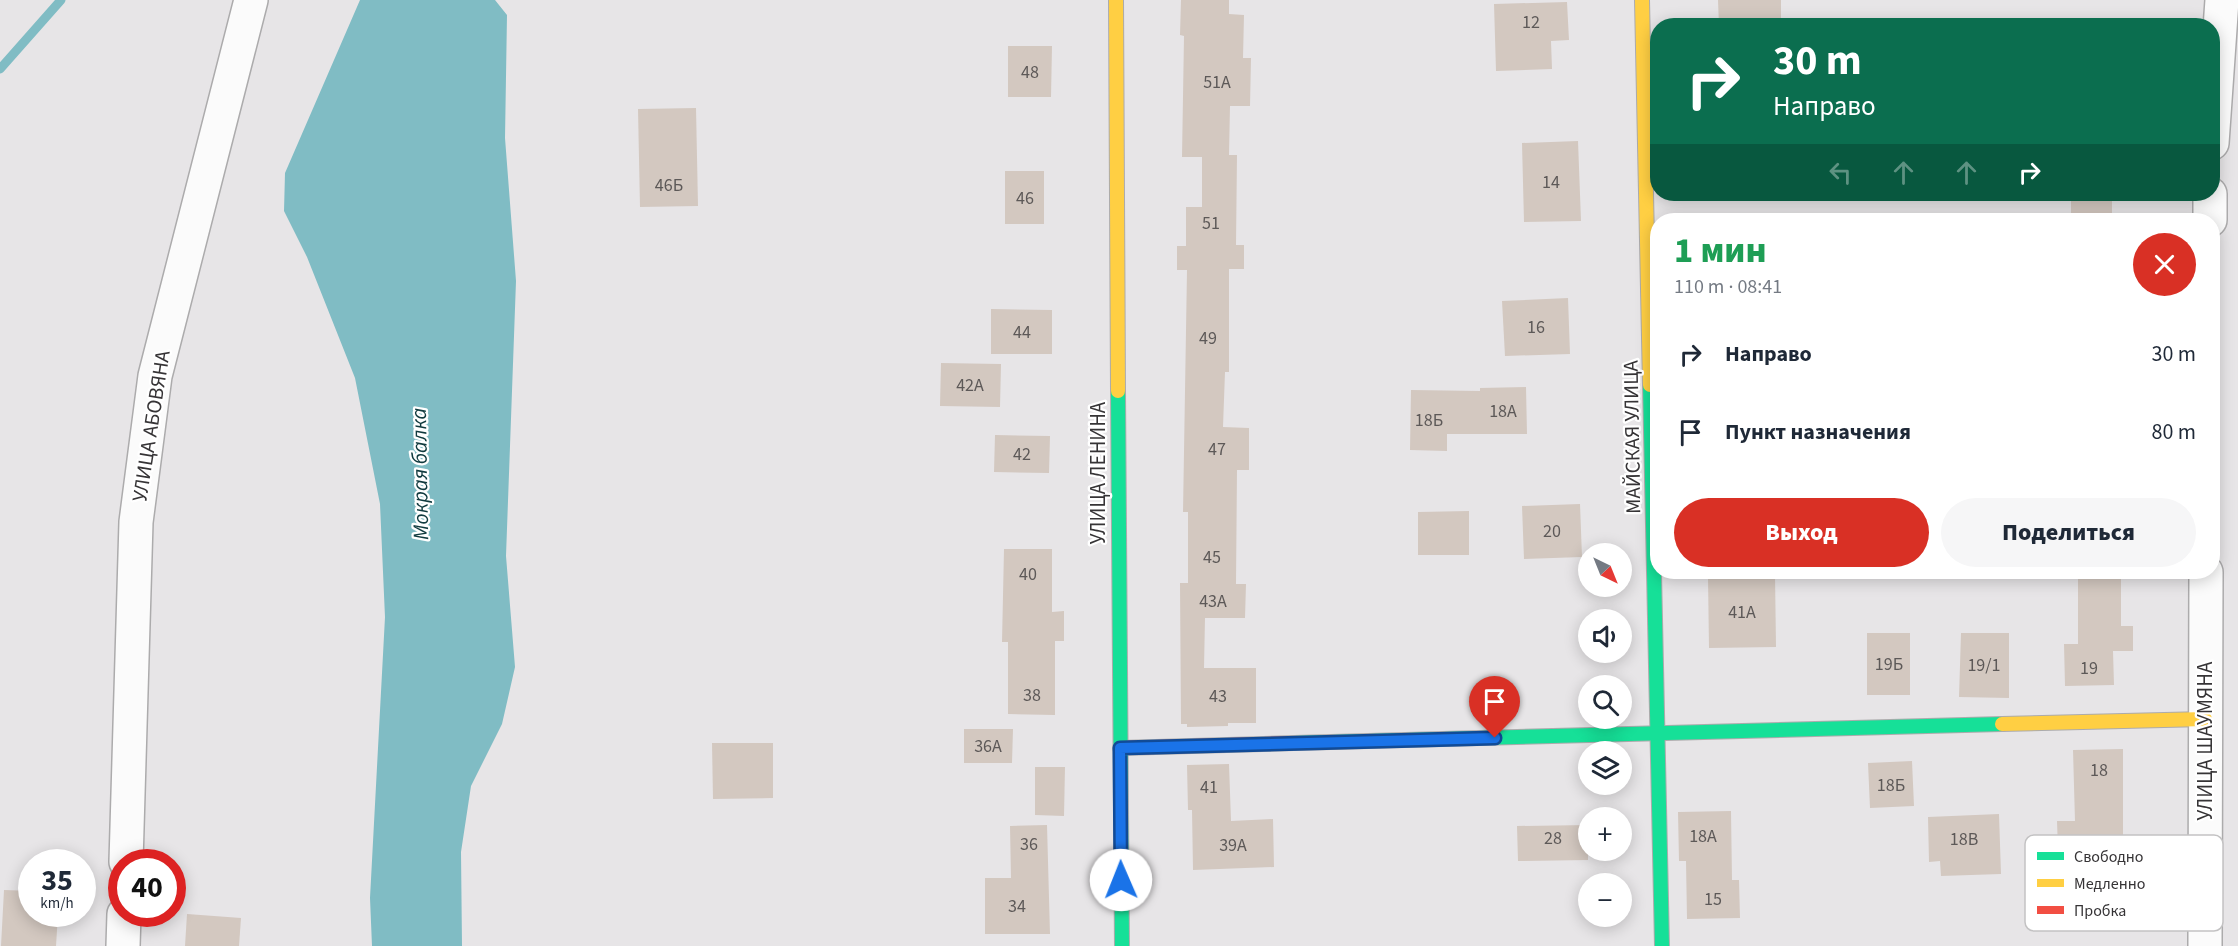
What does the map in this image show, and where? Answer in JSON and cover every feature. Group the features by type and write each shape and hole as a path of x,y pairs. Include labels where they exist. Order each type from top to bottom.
{"street":[{"name":"УЛИЦА АБОВЯНА","path":"126,849 136,522 155,376 250,0"},
{"name":"УЛИЦА ЛЕНИНА","path":"1116,0 1122,946"},
{"name":"МАЙСКАЯ УЛИЦА","path":"1642,0 1650,326"},
{"path":"2220,29 2222,0"},
{"name":"МАЙСКАЯ УЛИЦА","path":"1656,579 1662,946"},
{"name":"УЛИЦА ШАУМЯНА","path":"2205,835 2206,579"},
{"path":"1120,748 2205,719"},
{"path":"123,946 124,927"}],"water":[{"name":"Мокрая балка","path":"360,0 495,0 507,15 505,138 516,281 506,556 515,667 502,724 471,786 461,852 462,946 372,946 370,898 385,617 380,504 355,378 307,257 284,211 285,173"}],"building":[{"path":"1181,0 1229,0 1229,14 1244,15 1243,58 1251,58 1250,106 1230,106 1229,155 1237,155 1236,245 1244,245 1244,269 1229,269 1229,372 1225,372 1223,427 1249,428 1249,470 1237,470 1236,584 1246,584 1245,618 1205,618 1204,668 1256,668 1256,723 1228,723 1228,726 1187,727 1187,724 1181,724 1180,583 1188,583 1188,512 1183,512 1187,270 1177,270 1177,246 1186,246 1186,207 1202,207 1202,157 1182,157 1184,36 1180,35"},
{"path":"1718,0 1781,0 1781,18 1719,18"},
{"path":"1567,2 1569,40 1551,41 1552,69 1496,71 1494,4"},
{"path":"1008,46 1052,46 1051,97 1008,97"},
{"path":"696,108 698,206 640,207 638,109"},
{"path":"1578,141 1581,221 1524,222 1522,143"},
{"path":"1005,171 1044,171 1044,224 1005,224"},
{"path":"2071,201 2112,201 2112,213 2071,213"},
{"path":"1568,298 1570,354 1505,356 1502,301"},
{"path":"991,309 1052,310 1052,354 991,354"},
{"path":"941,363 1001,364 1000,407 940,406"},
{"path":"1526,387 1527,434 1447,434 1447,451 1410,450 1411,390 1480,391 1480,388"},
{"path":"995,435 1050,436 1049,473 994,472"},
{"path":"1580,504 1581,543 1578,543 1578,557 1524,559 1522,506"},
{"path":"1469,511 1469,555 1418,555 1418,512"},
{"path":"1004,549 1052,549 1052,612 1064,611 1064,641 1055,641 1055,715 1008,714 1008,642 1002,642"},
{"path":"1708,579 1775,579 1776,647 1709,648"},
{"path":"2078,579 2121,579 2121,626 2133,626 2133,651 2113,651 2114,685 2065,686 2064,644 2078,644"},
{"path":"1867,633 1910,633 1910,695 1867,695"},
{"path":"1961,633 2009,633 2009,698 1959,697"},
{"path":"964,729 1013,729 1012,763 964,763"},
{"path":"712,743 773,743 773,798 713,799"},
{"path":"2123,749 2123,835 2058,835 2057,821 2075,821 2073,750"},
{"path":"1912,761 1914,806 1870,808 1868,763"},
{"path":"1229,764 1231,821 1273,819 1274,867 1193,870 1192,810 1188,810 1187,765"},
{"path":"1035,767 1065,767 1064,816 1035,815"},
{"path":"1731,811 1732,880 1739,880 1740,918 1687,919 1686,861 1679,861 1678,812"},
{"path":"1999,814 2001,874 1941,876 1940,861 1929,862 1928,817"},
{"path":"1047,825 1050,934 985,934 985,878 1011,878 1010,826"},
{"path":"1578,825 1578,860 1518,861 1517,826"},
{"path":"4,890 18,890 18,927 57,927 56,946 1,946"},
{"path":"187,914 241,918 239,946 185,946"}],"waterway":[{"path":"0,69 61,0"}],"traffic: fast":[{"path":"1118,391 1122,946"},
{"path":"1654,579 1662,946"},
{"path":"1294,743 2002,724"}],"traffic: slow":[{"path":"1116,0 1118,391"},
{"path":"1642,0 1650,385"},
{"path":"2002,724 2205,719"}],"traffic: jam":[{"path":"1120,748 1294,743"}],"route":[{"path":"1121,880 1120,748 1495,738"}]}
